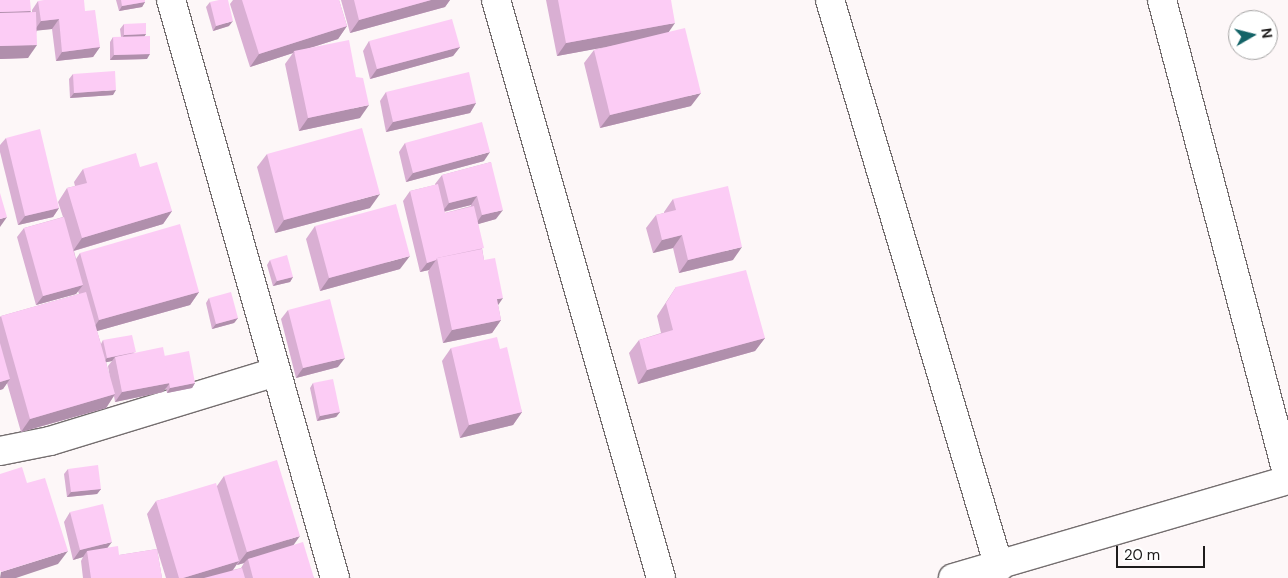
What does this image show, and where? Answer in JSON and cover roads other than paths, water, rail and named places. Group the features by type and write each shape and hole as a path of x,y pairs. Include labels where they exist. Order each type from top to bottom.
{"street":[{"path":"171,0 335,578"},
{"path":"496,0 661,578"},
{"path":"830,0 998,567"},
{"path":"953,578 998,567 1288,479 1162,0"},
{"path":"0,451 50,441 276,372"}]}
